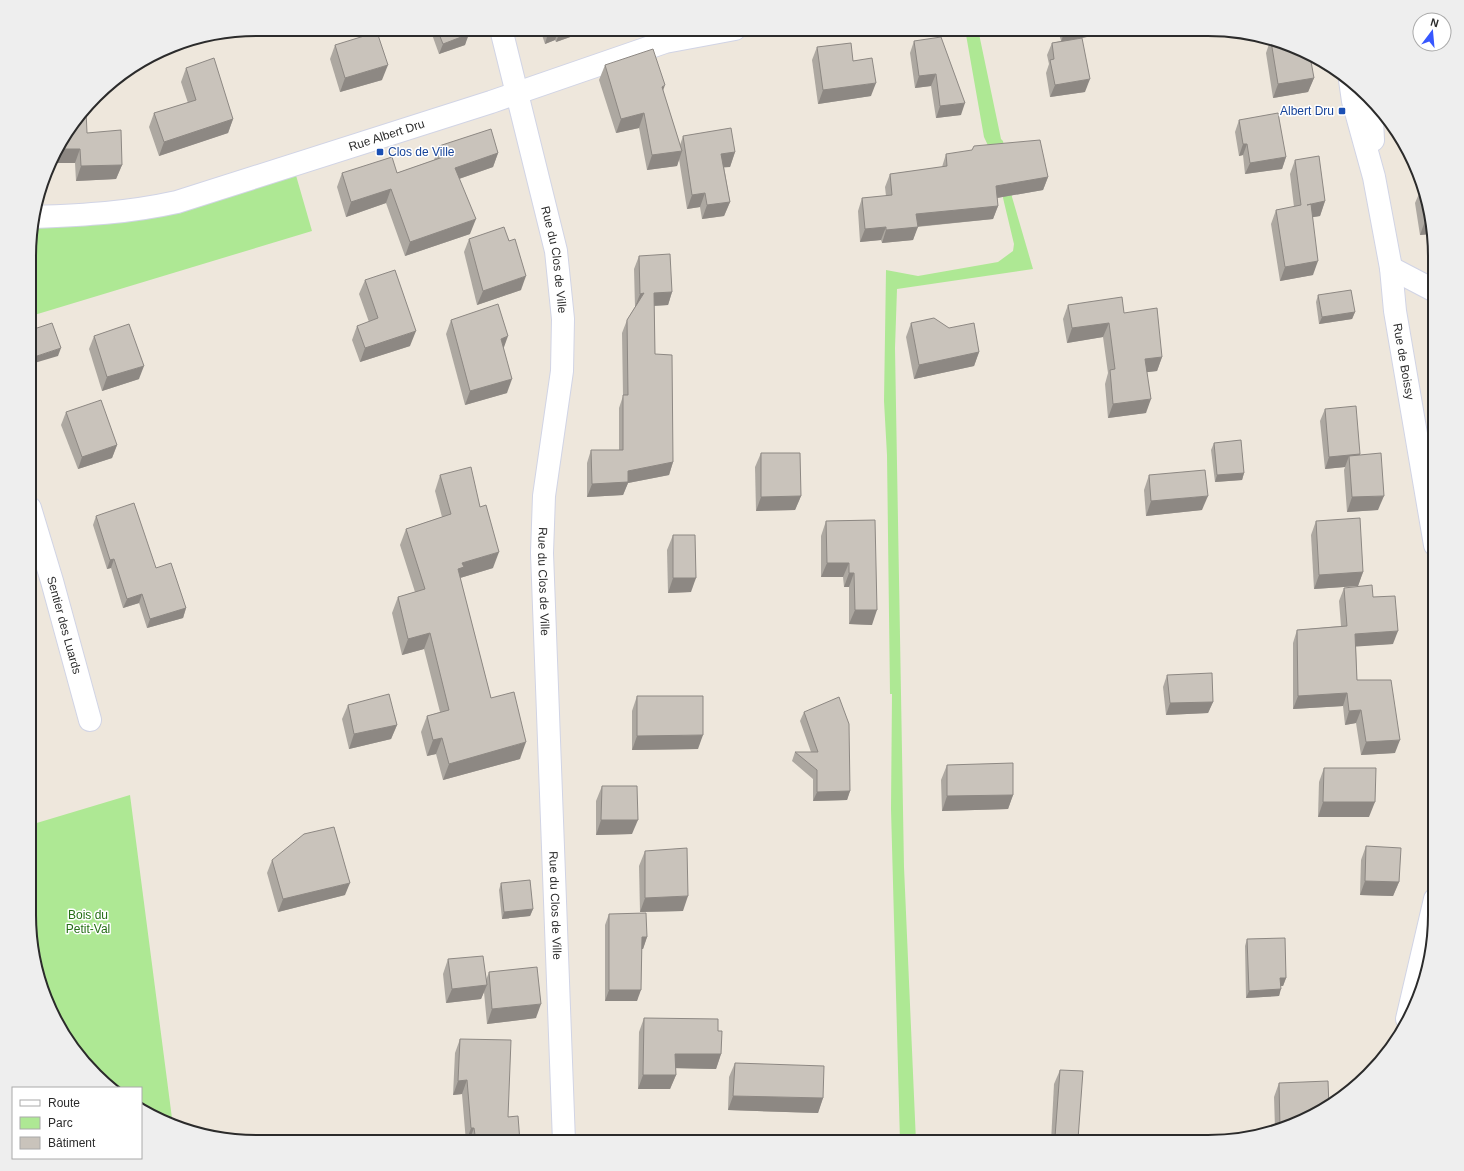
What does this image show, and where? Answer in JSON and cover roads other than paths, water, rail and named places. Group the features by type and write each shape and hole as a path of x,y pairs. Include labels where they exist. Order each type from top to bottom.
{"street":[{"name":"Rue du Clos de Ville","path":"503,36 556,251 563,319 562,371 544,496 542,553 564,1135"},
{"name":"Rue Albert Dru","path":"39,217 103,214 139,210 177,202 518,94 665,42 697,36"},
{"name":"Rue de Boissy","path":"1351,90 1353,101 1374,177 1391,268 1395,311 1428,504"},
{"name":"Rue de Boissy","path":"1371,109 1374,177"},
{"path":"1391,268 1428,287"},
{"name":"Sentier des Luards","path":"36,528 90,720"},
{"path":"1412,996 1428,926"}],"place":[{"name":"Albert Dru","path":"1342,111"},
{"name":"Clos de Ville","path":"380,152"}],"park label":[{"name":"Bois du Petit-Val","path":"88,922"}]}
